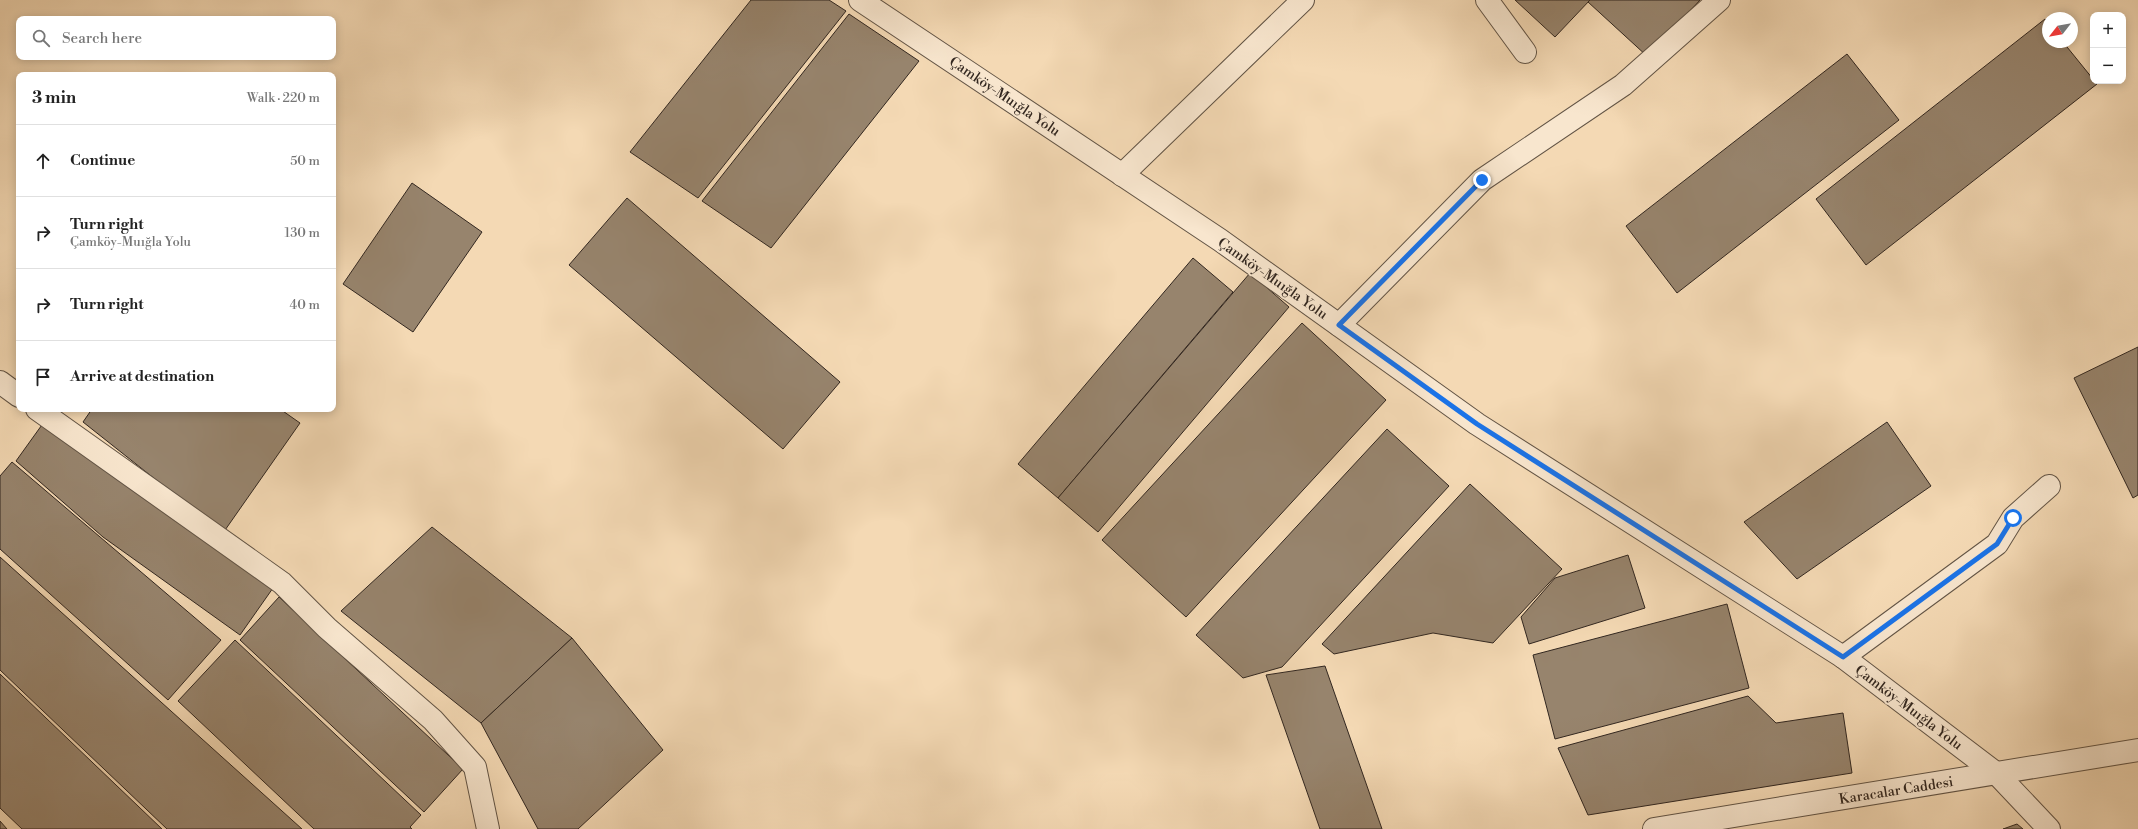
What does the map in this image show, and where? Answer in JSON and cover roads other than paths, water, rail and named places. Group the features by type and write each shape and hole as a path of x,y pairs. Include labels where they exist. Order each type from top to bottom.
{"street":[{"name":"Çamköy-Muığla Yolu","path":"860,0 1220,240 1477,424 1843,657 1997,774 2049,829"},
{"path":"1122,175 1303,0"},
{"path":"1488,0 1525,52"},
{"path":"1339,325 1482,180 1623,85 1719,0"},
{"path":"0,382 16,394"},
{"path":"41,412 282,583 327,628 434,720 475,768 488,829"},
{"path":"1843,657 1997,544 2013,518 2049,486"},
{"name":"Karacalar Caddesi","path":"1654,829 2138,750"}]}
